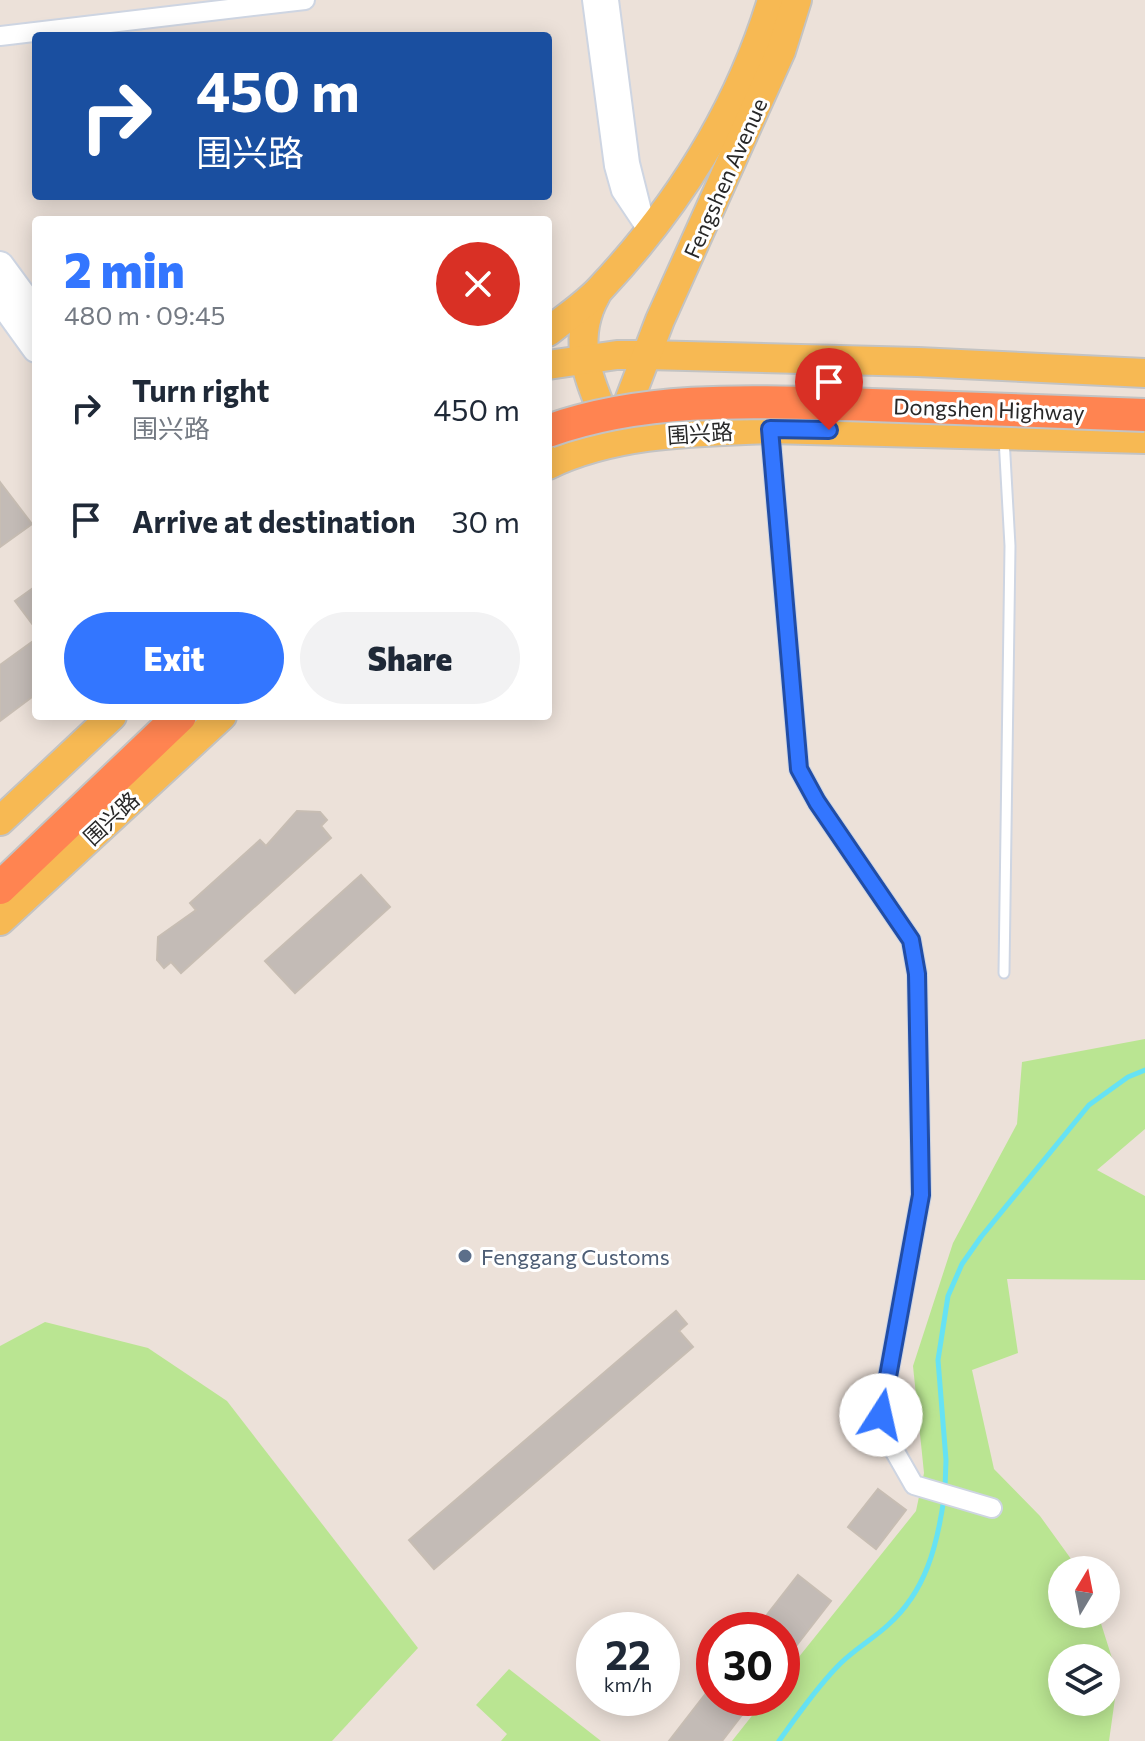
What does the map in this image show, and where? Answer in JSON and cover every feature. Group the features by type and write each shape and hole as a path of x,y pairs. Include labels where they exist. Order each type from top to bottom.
{"highway":[{"name":"Dongshen Highway","path":"552,408 590,395 643,386 760,380 1145,394"},
{"name":"Dongshen Highway","path":"552,430 595,416 645,408 760,402 1145,415"},
{"path":"0,858 145,720"},
{"path":"0,888 176,720"}],"main road":[{"name":"Fengshen Avenue","path":"598,291 649,233 688,181 716,133 747,69 772,0"},
{"name":"Fengshen Avenue","path":"614,442 660,320 781,51 797,0"},
{"path":"552,329 598,291"},
{"path":"598,291 584,324 583,359 614,442"},
{"path":"552,364 647,355 918,362 1145,373"},
{"name":"围兴路","path":"552,463 568,455 614,442 663,435 770,429 1145,439"},
{"path":"0,821 108,720"},
{"name":"围兴路","path":"0,921 218,720"}],"street":[{"path":"34,32 305,0"},
{"path":"592,0 614,166 621,191 649,233"},
{"path":"609,0 630,163 649,233"},
{"path":"0,36 32,32"},
{"path":"0,265 32,309"},
{"path":"0,299 32,343"},
{"path":"770,429 799,769 817,802 911,940 917,974 921,1195 881,1415 894,1450 914,1485 984,1505"}],"lane":[{"path":"1004,434 1010,546 1004,973"}],"green space":[{"path":"1145,1039 1145,1129 1097,1170 1145,1196 1145,1280 1007,1279 1018,1353 972,1370 994,1469 1040,1516 1069,1556 1048,1556 1048,1628 1102,1628 1108,1644 1048,1644 1048,1716 1113,1716 1109,1741 732,1741 752,1716 800,1716 800,1656 916,1511 924,1473 913,1366 953,1243 1017,1124 1022,1062"},
{"path":"45,1322 148,1348 227,1401 418,1648 332,1741 0,1741 0,1346"},
{"path":"509,1669 601,1741 501,1741 507,1734 476,1705"}],"building":[{"path":"0,482 32,524 0,547"},
{"path":"32,589 32,624 15,601"},
{"path":"32,642 32,697 0,721 0,665"},
{"path":"297,811 320,812 327,820 321,826 331,838 181,973 171,962 164,968 157,960 158,937 196,910 190,903 260,840 266,846"},
{"path":"361,875 390,907 295,993 265,961"},
{"path":"676,1311 687,1324 679,1331 693,1347 434,1569 409,1540"},
{"path":"878,1489 906,1510 876,1549 848,1527"},
{"path":"798,1575 831,1601 800,1641 800,1612 769,1612"},
{"path":"696,1706 696,1716 741,1716 722,1741 669,1741"}],"waterway":[{"path":"945,1488 946,1460 938,1360 948,1296 962,1264 1089,1105 1128,1077 1145,1070"},
{"path":"779,1741 836,1668 888,1625 912,1598 928,1567 944,1498"}],"place":[{"name":"Fenggang Customs","path":"465,1256"}],"route":[{"path":"829,430 770,429 799,769 817,802 911,940 917,974 921,1195 881,1415"}]}
